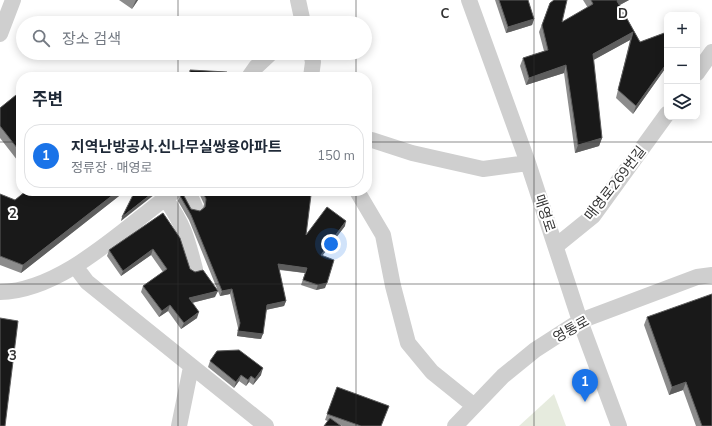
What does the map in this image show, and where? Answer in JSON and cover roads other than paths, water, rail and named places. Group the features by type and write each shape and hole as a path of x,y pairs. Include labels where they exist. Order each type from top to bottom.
{"street":[{"path":"0,34 13,0"},
{"path":"298,0 301,16"},
{"name":"매영로","path":"469,0 528,163 580,321 619,426"},
{"path":"700,69 712,52"},
{"path":"252,72 264,60"},
{"path":"312,60 312,72"},
{"name":"매영로269번길","path":"556,246 593,216 664,118"},
{"path":"372,140 412,153 483,169 528,163"},
{"path":"0,292 39,285 57,278 76,266 169,196"},
{"path":"170,196 186,234 195,269"},
{"path":"190,196 195,207"},
{"path":"360,196 383,234 393,286 408,343 432,372 473,405"},
{"path":"76,266 87,282 266,426"},
{"name":"영통로","path":"455,426 473,405 503,376 536,350 580,321 697,277 712,275"},
{"path":"179,426 191,367"}],"place":[{"name":"지역난방공사.신나무실쌍용아파트","path":"585,402"}]}
